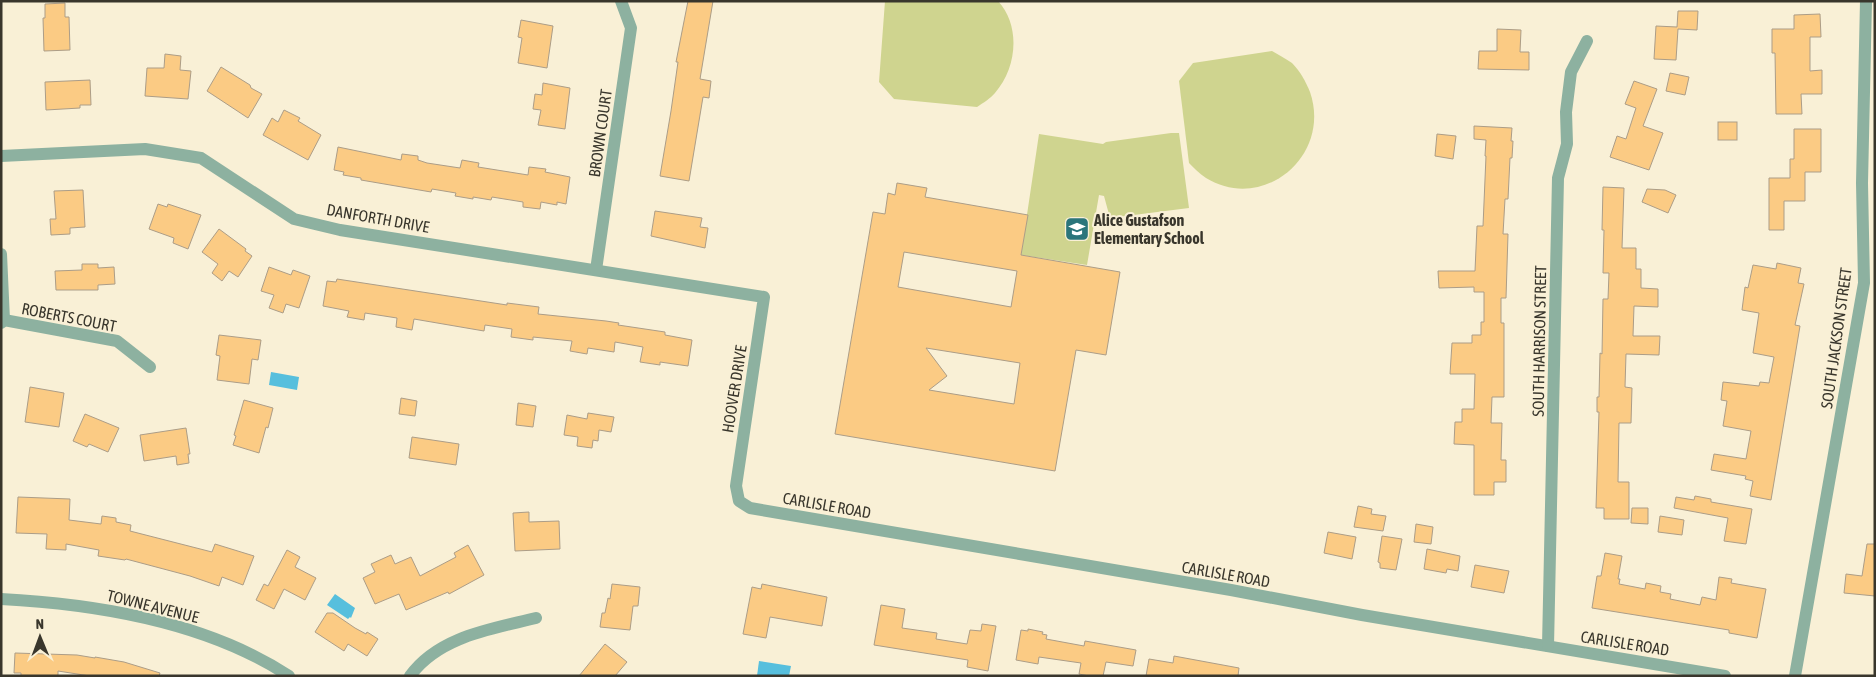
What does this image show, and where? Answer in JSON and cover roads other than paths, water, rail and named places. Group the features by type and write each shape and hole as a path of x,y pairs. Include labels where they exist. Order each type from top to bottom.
{"street":[{"name":"BROWN COURT","path":"596,270 631,28 622,1"},
{"name":"SOUTH JACKSON STREET","path":"1795,676 1864,283 1862,183 1866,1"},
{"name":"SOUTH HARRISON STREET","path":"1548,646 1558,178 1567,144 1566,112 1571,72 1587,41"},
{"name":"DANFORTH DRIVE","path":"1,156 145,149 201,158 294,218 340,230 764,297"},
{"name":"ROBERTS COURT","path":"1,254 3,322 117,341 150,367"},
{"name":"HOOVER DRIVE","path":"736,486 764,297"},
{"name":"CARLISLE ROAD","path":"736,486 739,501 750,508 1725,676"},
{"name":"TOWNE AVENUE","path":"1,599 70,604 123,612 229,644 289,676"},
{"path":"410,676 415,669 438,650 467,636 536,618"}],"water":[{"path":"271,372 299,377 297,390 269,385"},
{"path":"335,594 355,608 351,618 348,619 327,605"},
{"path":"759,661 791,666 789,676 757,676"}],"place":[{"name":"Alice Gustafson Elementary School","path":"1077,229"}]}
